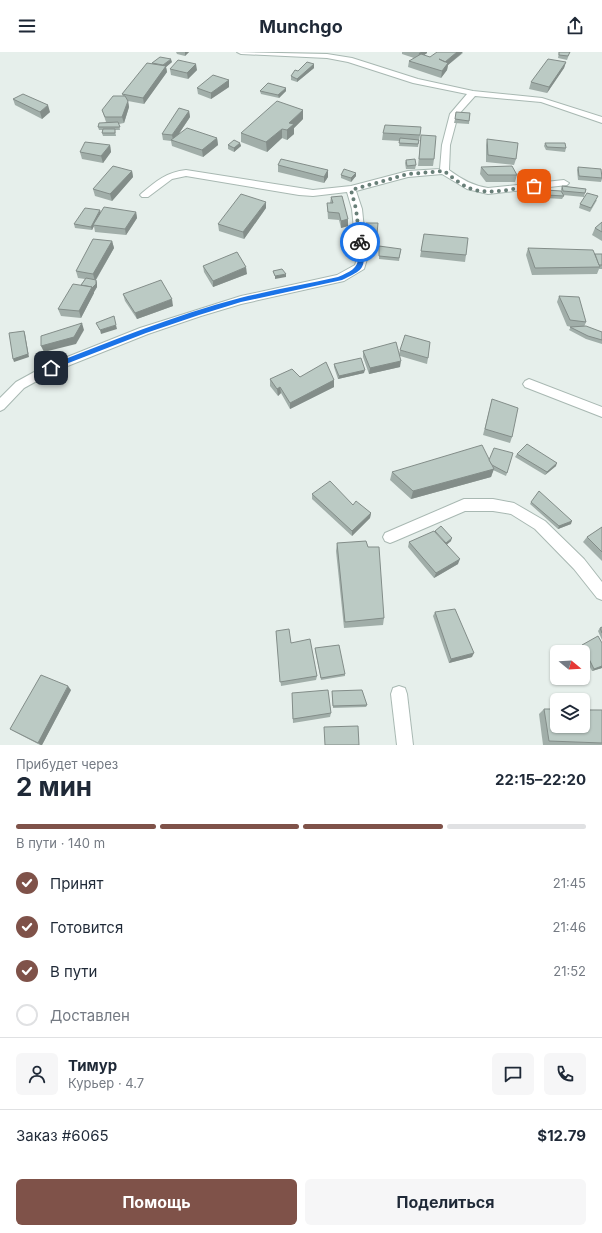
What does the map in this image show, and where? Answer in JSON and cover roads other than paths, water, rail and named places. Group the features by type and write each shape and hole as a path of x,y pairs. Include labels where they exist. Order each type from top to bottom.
{"street":[{"path":"241,52 327,56 349,60 416,81 473,93 542,100 602,120"},
{"path":"444,171 446,145 454,114 473,93"},
{"path":"145,195 165,178 175,174 186,173 313,193 351,190 408,174 444,171 461,183 477,190 488,191 564,183"},
{"path":"0,406 20,385 51,368 144,331 241,300 340,278 355,271 360,267 362,259 356,209 351,190"},
{"path":"529,384 602,412"},
{"path":"390,537 425,521 464,506 493,505 514,509 540,525 579,564 602,593"},
{"path":"398,694 405,745"}]}
